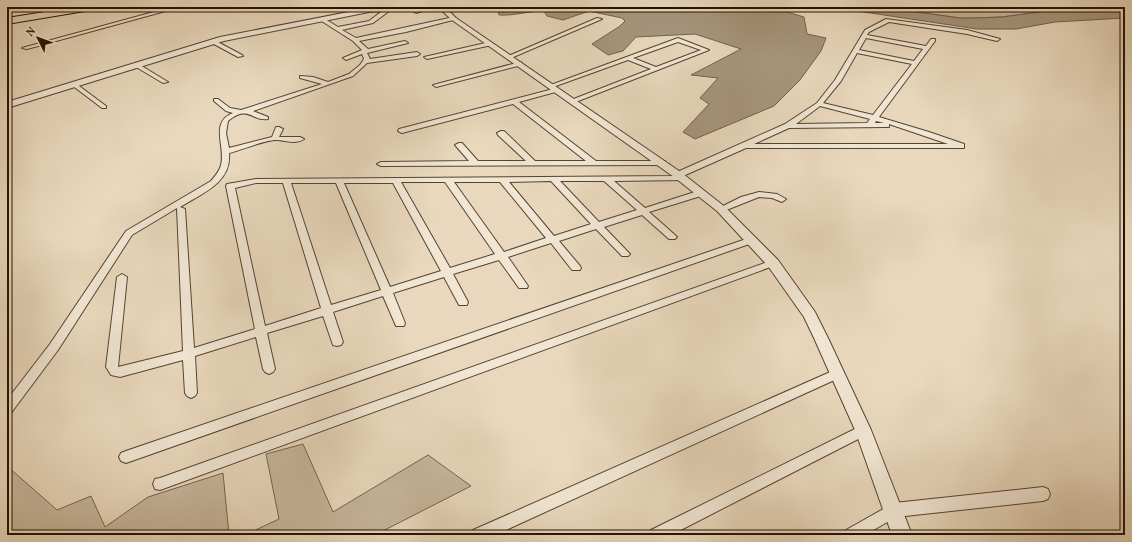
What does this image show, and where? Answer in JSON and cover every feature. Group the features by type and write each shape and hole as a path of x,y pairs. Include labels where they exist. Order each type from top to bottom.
{"highway":[{"path":"7,17 66,7"},
{"path":"7,21 91,7"}],"street":[{"path":"25,48 178,7"},
{"path":"7,105 214,42 384,7"},
{"path":"408,7 414,11 424,10"},
{"path":"441,7 454,19 662,163 701,193 721,209 773,263 810,315 863,430 894,510 902,535"},
{"path":"337,29 371,22 386,10 374,10"},
{"path":"355,40 454,19"},
{"path":"509,57 599,19"},
{"path":"7,409 54,347 129,233 214,183 223,175 226,162 222,127 224,121 243,111 328,84 351,75 364,62 367,58 365,51 355,40 323,20"},
{"path":"269,369 230,186 256,181 608,179 680,177 788,126 818,104 838,81 867,31 888,20 967,32 998,39"},
{"path":"864,36 927,48"},
{"path":"402,130 515,102 554,88 627,58 678,40 706,50 573,101"},
{"path":"868,126 933,40"},
{"path":"214,42 240,56"},
{"path":"346,58 365,51 405,44"},
{"path":"427,57 490,44"},
{"path":"856,51 916,63"},
{"path":"364,62 394,56 417,54"},
{"path":"627,58 656,69"},
{"path":"436,85 520,64"},
{"path":"138,66 165,82"},
{"path":"302,77 313,78 328,84"},
{"path":"74,85 104,107"},
{"path":"216,100 228,110 243,111 266,118"},
{"path":"515,102 594,163"},
{"path":"744,146 961,146 933,135 899,125 818,104"},
{"path":"788,126 899,125"},
{"path":"275,138 279,129"},
{"path":"501,133 534,164"},
{"path":"225,152 275,138 286,140 300,139"},
{"path":"459,144 476,164"},
{"path":"381,164 662,163"},
{"path":"502,179 576,268"},
{"path":"553,179 625,254"},
{"path":"608,179 672,237"},
{"path":"339,180 400,322"},
{"path":"396,180 463,302"},
{"path":"448,180 523,286"},
{"path":"286,181 337,342"},
{"path":"122,277 112,367 113,370 120,372 188,354 260,332 701,193"},
{"path":"721,209 758,194 773,194 782,199"},
{"path":"181,209 191,393"},
{"path":"126,457 752,240"},
{"path":"160,484 773,263"},
{"path":"478,535 646,461 837,374"},
{"path":"656,535 863,430"},
{"path":"851,535 894,510 1043,494"}],"shaded area":[{"path":"504,7 770,7 804,17 807,34 826,38 821,51 800,80 774,106 695,139 683,132 709,104 700,98 718,78 691,75 741,49 695,34 636,37 623,51 608,55 592,44 620,26 625,21 622,18 589,11 563,20 547,16 544,11 499,15 498,9"},
{"path":"831,7 881,7 960,18 974,18 1002,17 1054,10 1125,7 1125,18 1055,22 1016,29 977,29"},
{"path":"881,7 1085,7 1080,9 1054,10 1002,17 960,18"},
{"path":"303,444 333,512 428,455 471,486 375,535 245,535 279,519 266,454"},
{"path":"7,466 57,510 91,496 105,527 148,497 223,473 229,535 7,535"}]}
